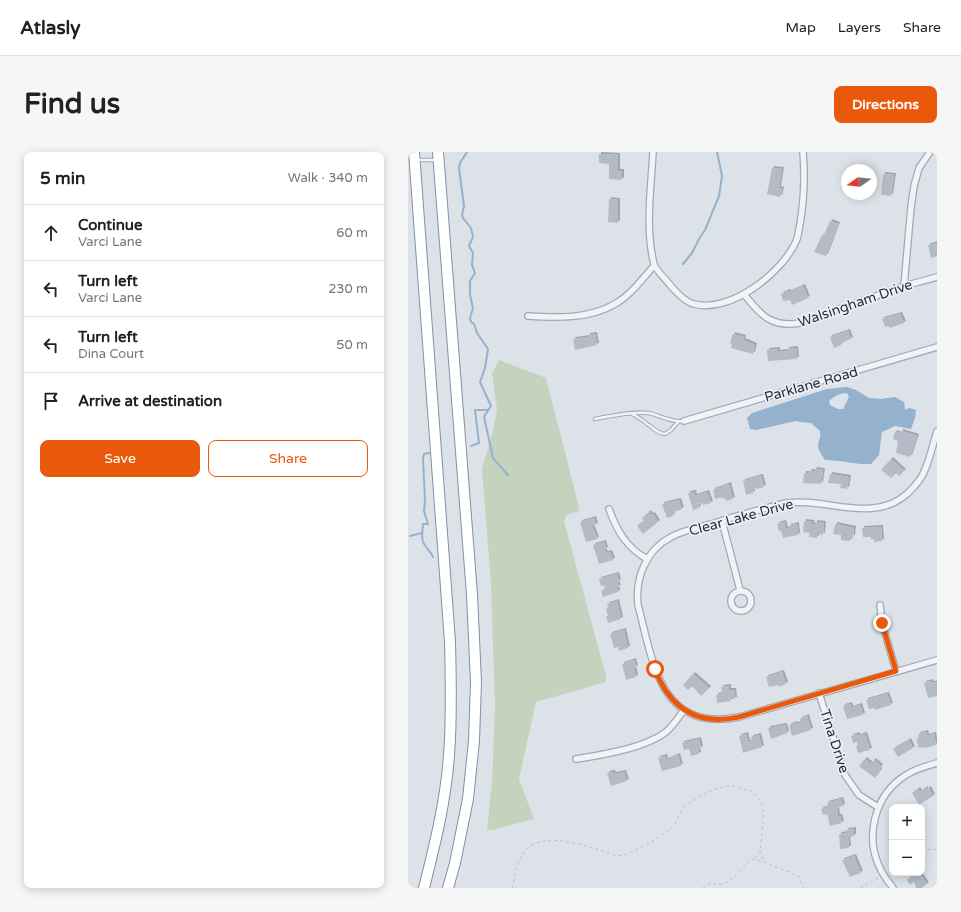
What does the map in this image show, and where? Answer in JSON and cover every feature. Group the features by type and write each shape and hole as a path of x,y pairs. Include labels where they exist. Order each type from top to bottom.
{"highway":[{"path":"414,156 450,642 451,688 449,756 446,781 439,830 424,888"},
{"path":"438,156 472,595 476,682 474,741 468,799 455,863 448,888"}],"street":[{"path":"653,152 649,232 654,266 675,291 692,304 710,307 730,302 744,294 768,277 787,257 797,238 803,207 803,152"},
{"path":"904,286 914,186 919,168 930,152"},
{"path":"528,316 550,318 582,316 604,310 616,304 654,266"},
{"name":"Walsingham Drive","path":"744,294 756,309 765,317 779,324 790,325 800,323 904,286 937,277"},
{"name":"Parklane Road","path":"681,421 937,347"},
{"name":"Clear Lake Drive","path":"649,557 661,544 675,535 722,520 792,502 865,509 886,506 905,496 920,480 927,466 937,430"},
{"path":"609,509 615,526 622,537 635,550 649,557 642,568 638,583 638,605 659,679 669,696 684,710 692,715 706,719 729,719 937,660"},
{"path":"722,520 740,590"},
{"path":"880,605 882,623 896,671"},
{"name":"Tina Drive","path":"819,693 845,775 859,795 878,807"},
{"path":"576,759 601,755 651,740 665,732 684,710"},
{"path":"893,888 880,870 873,849 873,829 878,807 888,791 905,775 917,769 937,763"}],"lane":[{"path":"414,156 438,156"},
{"path":"595,419 650,413 681,421"},
{"path":"631,414 650,425 654,431 661,434 665,434 681,421"}],"path":[{"path":"512,888 522,854 524,850 531,845 538,843 567,841 611,854 626,854 647,844 672,827 683,809 689,804 707,793 732,786 744,791 752,792 761,802 763,810 763,823 760,853 764,862"},
{"path":"925,851 937,849"},
{"path":"703,888 707,883 717,885 728,882 750,860 754,859 760,853"},
{"path":"754,859 798,876 804,888"},
{"path":"860,888 875,878 884,876"}],"green space":[{"path":"499,360 546,378 578,503 579,511 567,515 564,521 606,676 606,682 536,702 519,779 534,819 487,830 492,782 495,707 491,585 482,469 494,427 497,410 492,373"}],"water":[{"path":"847,387 856,390 869,398 881,399 895,397 904,402 905,410 909,408 916,410 911,429 895,426 882,432 879,455 871,464 865,464 825,460 818,444 820,431 811,423 796,421 756,430 750,429 747,418 752,413 827,389","holes":["847,393 849,397 843,409 838,409 830,405 829,401 837,395"]}],"building":[{"path":"599,154 618,155 618,171 622,171 622,180 609,179 609,164 599,163"},
{"path":"772,168 782,169 779,188 782,189 780,197 767,194"},
{"path":"883,174 894,175 891,196 881,195"},
{"path":"609,199 618,200 618,223 608,222"},
{"path":"830,221 838,224 826,256 814,252"},
{"path":"937,243 937,256 931,258 928,245"},
{"path":"803,286 808,298 792,305 790,300 783,301 781,294"},
{"path":"900,314 904,323 890,328 889,326 885,327 882,319"},
{"path":"848,331 851,339 834,348 830,337"},
{"path":"595,334 597,345 575,350 573,339 588,337 588,335"},
{"path":"733,334 744,337 743,340 755,345 753,354 731,348 732,344 730,343"},
{"path":"796,348 797,359 768,361 767,350 778,349 778,352"},
{"path":"901,431 917,436 910,457 896,453 898,441 893,439 895,432 900,434"},
{"path":"891,459 904,471 899,476 894,471 893,472 895,474 891,478 881,470"},
{"path":"815,469 823,470 821,484 803,483 804,473 809,473"},
{"path":"830,474 849,477 847,489 840,488 841,484 828,483"},
{"path":"761,476 764,487 752,489 753,493 746,495 743,481"},
{"path":"729,484 733,499 726,501 725,498 722,499 722,497 715,499 713,490"},
{"path":"694,492 695,496 707,492 711,503 703,505 702,503 698,504 699,508 693,510 688,493"},
{"path":"679,500 682,509 672,513 673,516 667,518 662,504"},
{"path":"649,512 651,515 653,514 658,522 643,534 637,526 644,521 642,518"},
{"path":"594,518 596,525 592,526 597,539 586,542 580,522"},
{"path":"804,521 812,522 812,524 815,525 815,522 824,523 823,535 818,534 817,538 809,537 810,533 803,532"},
{"path":"784,522 786,529 789,528 789,526 797,524 798,535 783,538 777,524"},
{"path":"835,524 854,528 853,537 851,537 850,541 841,540 841,535 833,534"},
{"path":"881,527 882,541 874,542 874,539 871,540 871,537 863,537 862,528"},
{"path":"604,542 606,549 604,550 606,553 610,552 613,560 599,564 593,545"},
{"path":"617,574 619,581 617,582 619,587 617,587 618,592 603,597 601,591 605,590 604,585 601,586 599,579"},
{"path":"617,601 621,619 608,623 606,616 608,616 606,609 608,608 607,604"},
{"path":"624,630 628,648 619,651 618,647 614,648 610,634"},
{"path":"634,660 636,677 626,680 622,664"},
{"path":"782,672 786,684 779,687 779,685 769,687 766,677"},
{"path":"693,674 709,688 701,696 692,686 688,690 683,685"},
{"path":"931,681 931,683 937,682 937,696 928,698 924,683"},
{"path":"729,686 729,690 734,690 735,699 717,703 716,695 722,694 721,687"},
{"path":"887,694 891,705 875,710 875,708 869,709 866,700"},
{"path":"850,704 851,708 860,705 863,715 847,719 843,706"},
{"path":"807,716 811,730 792,736 789,725 801,723 800,719"},
{"path":"785,725 787,733 771,739 768,728"},
{"path":"926,732 927,736 934,734 936,745 919,748 916,739 920,738 918,734"},
{"path":"746,734 748,742 752,741 751,737 759,735 762,747 743,753 739,736"},
{"path":"857,734 858,736 865,734 870,750 858,753 856,746 858,745 857,742 853,743 851,736"},
{"path":"699,739 701,748 698,749 699,754 691,756 689,749 684,750 682,743"},
{"path":"909,740 913,748 898,757 893,749"},
{"path":"678,755 681,766 662,771 658,758 665,756 666,760"},
{"path":"865,759 871,764 874,760 881,766 875,778 859,766"},
{"path":"613,772 614,774 624,772 627,781 611,786 607,773"},
{"path":"926,788 926,790 929,788 933,796 918,804 912,793 918,789 920,792"},
{"path":"841,799 843,806 837,808 838,816 840,816 842,823 830,826 827,814 823,815 821,809 828,807 827,803"},
{"path":"854,829 854,836 848,837 849,848 840,849 839,834 847,833 846,830"},
{"path":"854,856 861,873 850,877 842,860"},
{"path":"912,876 921,876 927,884 922,888 916,888 914,882 910,885 907,880"}],"waterway":[{"path":"467,152 460,163 459,168 464,206 462,215 471,228 473,237 469,246 473,253 472,265 475,273 470,281 470,295 473,308 470,318 477,333 488,349 485,368 480,382 491,406 484,417 493,458 508,475"},
{"path":"683,264 692,253 705,230 719,196 722,176 717,152"},
{"path":"471,446 479,443 475,410 488,410"},
{"path":"429,453 424,454 423,459 425,500 424,511 428,524 423,524 422,538 424,544 433,557"},
{"path":"410,536 422,533"}],"route":[{"path":"655,669 669,696 684,710 692,715 711,720 739,717 896,671 882,623"}]}
